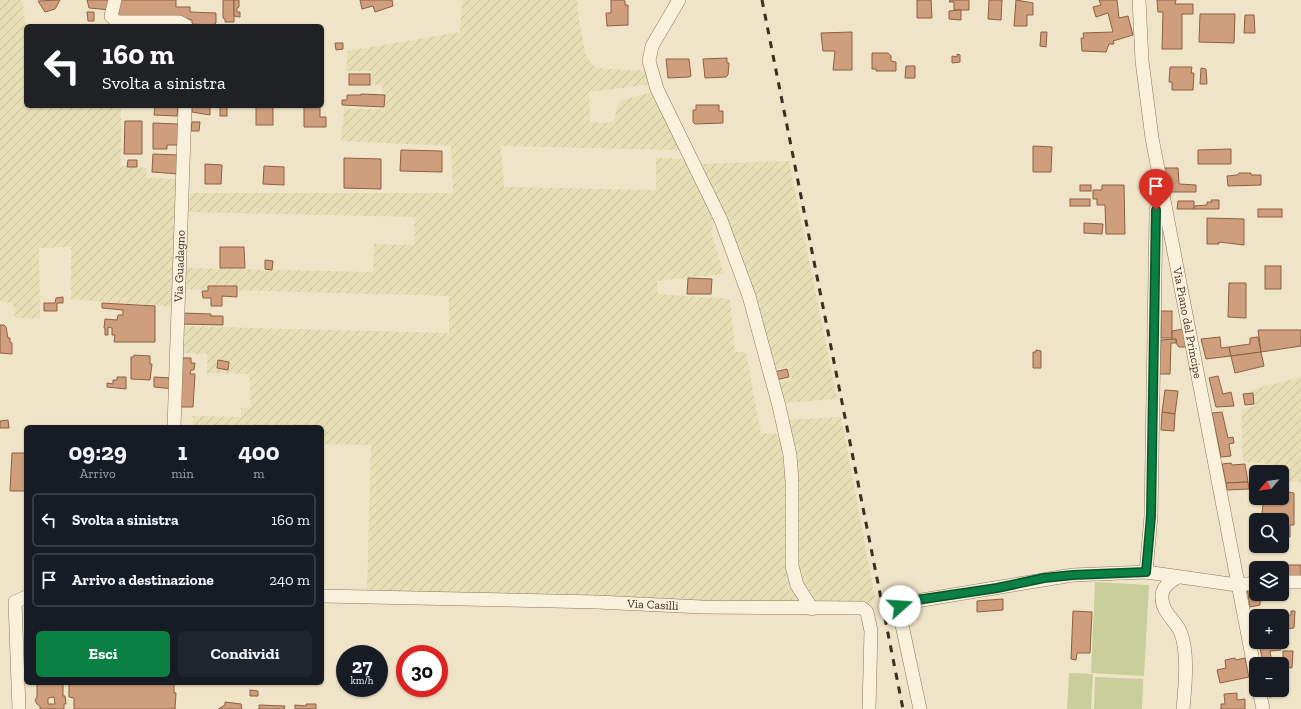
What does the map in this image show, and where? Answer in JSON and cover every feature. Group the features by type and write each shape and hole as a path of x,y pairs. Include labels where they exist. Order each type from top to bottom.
{"street":[{"path":"115,0 111,16 117,22 179,22 182,24"},
{"path":"679,0 652,46 649,61 657,89 721,220 749,296 779,406 790,455 792,482 792,566 797,585 812,608"},
{"name":"Via Piano del Principe","path":"1138,0 1142,60 1152,138 1252,657"},
{"name":"Via Guadagno","path":"174,425 185,108"},
{"path":"1146,572 1151,516 1156,210 1165,207"},
{"path":"920,709 899,611 904,602 997,588 1044,578 1073,575 1146,572 1176,578 1237,585 1249,584"},
{"path":"1176,578 1163,589 1162,605 1180,631 1182,639 1185,661 1184,709"},
{"path":"1289,582 1301,582"},
{"name":"Via Casilli","path":"324,596 597,602 702,608 862,608 867,612 871,631 869,709"},
{"path":"19,709 15,602 24,598"},
{"path":"1260,697 1263,709"}],"shaded area":[{"path":"0,0 22,0 26,24 24,24 24,108 121,108 121,166 147,168 146,178 180,179 173,307 71,299 71,247 39,248 40,318 15,318 13,303 0,302"},
{"path":"462,0 577,0 586,56 595,68 646,71 648,85 589,92 590,122 607,123 613,121 620,101 652,92 681,150 501,146 504,187 656,190 656,158 681,159 688,164 714,222 711,231 724,274 657,281 658,294 730,299 735,352 746,352 761,433 780,434 799,601 797,604 367,591 371,445 324,444 324,425 192,425 193,416 241,417 241,408 251,407 249,374 207,373 207,354 182,353 182,326 449,333 449,296 185,289 186,268 373,272 374,244 414,245 415,217 189,212 190,193 453,193 451,146 341,141 344,109 383,109 382,86 371,84 372,71 346,71 348,51 460,32"},
{"path":"789,161 837,399 782,403 777,383 791,380 787,367 773,370 741,253 700,164"},
{"path":"1301,377 1301,482 1289,481 1289,465 1243,461 1241,409 1255,406 1251,390"},
{"path":"841,417 875,597 872,605 827,605 811,601 798,582 787,420"}],"green space":[{"path":"1095,582 1149,585 1144,676 1091,673"},
{"path":"1069,673 1093,674 1091,709 1067,709"},
{"path":"1095,677 1143,679 1142,709 1094,709"}],"building":[{"path":"60,0 55,9 45,12 38,1"},
{"path":"87,0 113,0 111,10 89,8"},
{"path":"118,0 176,0 176,7 190,7 190,12 216,13 216,23 192,24 192,20 189,19 117,16"},
{"path":"223,0 234,0 234,22 225,22 225,19 223,18"},
{"path":"234,0 239,0 237,12 240,12 240,17 234,16"},
{"path":"360,0 392,0 393,6 375,12 373,6 362,9"},
{"path":"611,0 623,0 625,1 625,5 628,5 628,25 607,26 606,13 611,13"},
{"path":"917,0 931,0 932,18 917,18"},
{"path":"950,0 969,0 969,10 954,10 954,2 949,2"},
{"path":"989,0 1002,0 1001,20 988,19"},
{"path":"1016,0 1033,3 1033,15 1027,15 1027,26 1014,26"},
{"path":"1099,0 1117,0 1119,18 1128,16 1133,35 1113,41 1114,44 1109,44 1106,52 1082,51 1081,38 1084,38 1083,33 1113,32 1108,13 1096,17 1093,7 1101,5"},
{"path":"1157,0 1176,0 1175,4 1193,4 1193,14 1182,14 1182,49 1162,49 1163,12 1158,12"},
{"path":"961,10 961,20 949,19 949,11"},
{"path":"87,12 94,12 94,21 88,21"},
{"path":"1200,14 1235,14 1234,43 1199,42"},
{"path":"1245,15 1254,15 1255,33 1244,33"},
{"path":"852,32 852,70 833,70 835,51 823,51 821,33"},
{"path":"1041,32 1047,32 1046,47 1040,46"},
{"path":"335,43 343,43 343,49 336,50"},
{"path":"872,53 888,53 891,56 891,61 896,62 896,71 876,71 876,69 872,69"},
{"path":"957,54 960,55 960,62 952,63 952,56 957,57"},
{"path":"727,58 727,63 729,63 728,75 726,77 705,78 703,59"},
{"path":"666,59 689,59 691,76 668,78"},
{"path":"906,66 915,66 915,78 905,78"},
{"path":"1170,67 1192,67 1191,73 1194,73 1193,90 1172,90 1172,82 1169,82"},
{"path":"1201,68 1206,69 1207,84 1200,84"},
{"path":"349,74 370,74 370,85 349,85"},
{"path":"347,95 385,95 384,107 342,105 342,100 347,100"},
{"path":"696,105 719,105 719,111 723,111 723,123 695,124 693,122 693,110 696,110"},
{"path":"155,108 178,108 177,116 154,115"},
{"path":"192,108 210,108 210,115 192,112"},
{"path":"220,108 227,108 227,116 220,116"},
{"path":"256,108 273,108 273,125 256,125"},
{"path":"304,108 320,108 320,117 326,117 326,127 304,127"},
{"path":"125,121 142,121 142,154 124,154"},
{"path":"192,122 200,122 199,131 191,131"},
{"path":"153,123 178,124 178,145 167,145 167,149 153,149"},
{"path":"1033,146 1052,147 1051,172 1033,172"},
{"path":"1231,149 1231,164 1198,164 1198,150"},
{"path":"401,150 442,151 442,172 400,171"},
{"path":"153,154 178,155 179,174 152,172"},
{"path":"344,158 381,159 381,189 344,188"},
{"path":"128,160 137,160 137,167 127,167"},
{"path":"205,164 222,165 221,184 205,184"},
{"path":"264,166 284,167 284,185 263,184"},
{"path":"1162,168 1178,168 1179,184 1196,185 1196,192 1166,192"},
{"path":"1239,173 1261,175 1261,185 1228,186 1227,176 1237,175"},
{"path":"1080,185 1091,185 1091,191 1080,191"},
{"path":"1102,185 1124,185 1125,234 1106,234 1105,205 1097,205 1097,199 1093,199 1093,190 1102,190"},
{"path":"1070,199 1090,199 1090,206 1070,206"},
{"path":"1211,200 1219,200 1219,209 1194,209 1194,206 1207,205 1207,202 1212,202"},
{"path":"1178,201 1194,201 1194,209 1177,209"},
{"path":"1258,209 1282,209 1282,217 1258,217"},
{"path":"1207,218 1244,219 1244,245 1219,242 1219,244 1207,244"},
{"path":"1084,223 1103,224 1102,234 1084,233"},
{"path":"220,247 244,247 245,268 220,268"},
{"path":"265,260 273,261 272,270 265,269"},
{"path":"1265,266 1281,266 1281,289 1265,289"},
{"path":"688,278 712,279 711,294 687,294"},
{"path":"1229,283 1246,283 1246,318 1228,317"},
{"path":"208,286 237,286 237,297 222,296 222,306 211,306 211,298 203,298 202,291 208,291"},
{"path":"63,297 63,303 57,303 57,311 44,311 44,303 55,303 56,298"},
{"path":"102,303 155,306 155,342 114,342 115,335 112,335 112,328 108,327 108,335 105,335 105,319 117,320 118,315 123,315 123,310 102,308"},
{"path":"1161,311 1172,311 1172,338 1161,338"},
{"path":"181,313 223,316 223,325 181,324"},
{"path":"0,325 4,325 6,327 8,338 10,338 10,342 12,343 12,354 0,353"},
{"path":"1183,329 1187,347 1179,347 1176,339 1172,340 1172,331"},
{"path":"1258,330 1301,330 1301,346 1261,352"},
{"path":"1220,337 1221,348 1229,347 1231,356 1206,359 1201,339"},
{"path":"1258,337 1261,352 1231,356 1229,347 1250,344 1250,338"},
{"path":"1176,339 1176,343 1171,343 1170,374 1159,374 1161,340"},
{"path":"1036,350 1041,351 1041,368 1033,368 1033,352 1036,352"},
{"path":"1261,352 1264,366 1235,373 1231,356"},
{"path":"134,355 150,356 150,364 152,364 150,380 131,379 131,357 134,357"},
{"path":"182,358 191,358 191,363 195,363 194,370 191,370 190,374 195,374 193,407 179,407"},
{"path":"218,360 229,362 228,370 217,368"},
{"path":"787,369 789,377 775,380 774,372"},
{"path":"1218,376 1223,394 1231,392 1234,406 1216,407 1209,378"},
{"path":"117,377 126,377 126,389 107,387 107,383 113,384 113,380 117,380"},
{"path":"154,377 171,378 174,389 154,387"},
{"path":"1165,390 1178,391 1175,414 1162,412"},
{"path":"1253,393 1254,404 1245,405 1243,394"},
{"path":"1162,412 1175,414 1174,431 1161,430"},
{"path":"1222,412 1228,438 1233,437 1234,443 1229,444 1231,456 1221,457 1212,413"},
{"path":"8,420 9,428 0,428 0,421"},
{"path":"12,453 24,453 24,491 10,491"},
{"path":"1231,463 1232,465 1245,464 1248,482 1226,483 1222,464"},
{"path":"1248,482 1249,489 1227,490 1226,483"},
{"path":"1289,492 1294,493 1294,525 1290,525 1290,537 1289,513 1262,513 1263,505 1289,505"},
{"path":"1289,565 1301,565 1301,577 1289,577"},
{"path":"1247,588 1249,588 1249,601"},
{"path":"1003,599 1003,610 977,612 977,601"},
{"path":"1249,601 1260,601 1260,605 1250,607"},
{"path":"1073,611 1092,612 1090,653 1077,653 1076,660 1071,659"},
{"path":"1291,611 1295,611 1294,628 1289,628 1289,615 1291,615"},
{"path":"1260,649 1281,649 1270,651 1271,657 1262,657"},
{"path":"1283,651 1293,651 1292,668 1289,668 1289,657 1283,657"},
{"path":"1245,658 1249,677 1220,683 1217,670 1226,668 1225,660"},
{"path":"37,685 63,685 63,696 65,696 66,704 64,704 64,709 40,709 40,706 35,700 37,697","holes":["54,697 55,704 48,704 48,698"]},
{"path":"69,685 174,685 174,693 176,693 175,709 74,709 74,698 69,697"},
{"path":"250,690 258,691 258,696 250,696"},
{"path":"1237,693 1237,700 1245,699 1245,709 1221,709 1221,704 1225,704 1224,694"},
{"path":"225,702 241,704 242,709 218,709 225,705"},
{"path":"306,704 316,704 316,709 295,709 295,705 306,706"},
{"path":"259,705 285,706 284,709 259,709"}],"railway":[{"path":"762,0 903,709"}],"route":[{"path":"900,606 904,602 997,588 1044,578 1073,575 1146,572 1151,516 1151,416 1155,320 1156,210"}]}
